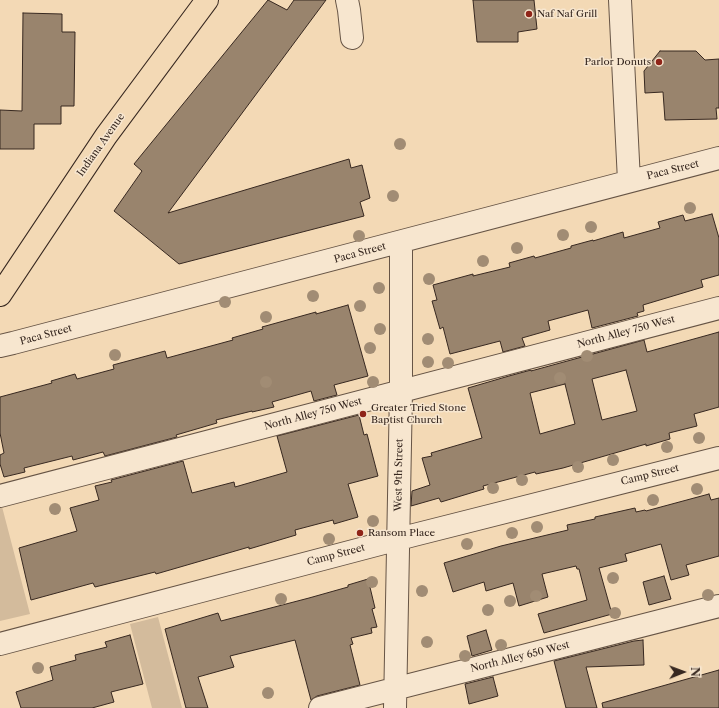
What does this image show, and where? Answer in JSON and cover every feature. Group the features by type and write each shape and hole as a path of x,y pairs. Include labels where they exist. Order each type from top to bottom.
{"main road":[{"name":"Indiana Avenue","path":"0,295 106,136 207,0"}],"street":[{"path":"347,0 350,10 352,38"},
{"path":"620,0 629,181"},
{"name":"Paca Street","path":"0,346 719,158"},
{"name":"West 9th Street","path":"395,698 401,391 401,242"},
{"name":"North Alley 750 West","path":"0,496 719,308"},
{"name":"Camp Street","path":"0,644 399,539 719,458"},
{"name":"North Alley 650 West","path":"320,708 395,698 719,606"}],"shaded area":[{"path":"0,499 30,614 0,621"},
{"path":"158,617 182,708 152,708 130,624"}],"building":[{"path":"268,0 287,10 294,0 326,0 168,213 349,159 351,168 362,165 370,198 360,202 364,216 179,264 114,211 142,171 134,164"},
{"path":"473,0 534,0 537,29 518,32 518,42 477,42"},
{"path":"23,13 62,14 62,32 75,32 74,106 61,106 61,124 34,124 34,149 0,149 0,110 22,111"},
{"path":"660,51 696,51 705,60 719,59 719,108 716,108 717,119 665,120 663,92 645,93 644,71"},
{"path":"712,214 719,238 719,275 701,280 703,287 643,305 644,311 637,313 638,316 592,328 588,310 548,321 550,330 522,338 525,346 503,352 500,341 450,354 443,327 440,329 432,301 437,300 433,285 473,274 473,276 510,267 509,263 534,256 535,258 571,248 571,246 623,232 624,238 660,228 658,222 683,215 685,221"},
{"path":"348,305 368,376 334,385 337,395 314,401 311,391 272,402 274,407 216,420 217,423 176,435 177,437 105,456 103,452 73,460 72,456 24,468 25,472 4,477 0,464 0,455 4,453 0,433 0,397 52,383 51,381 75,374 77,379 114,369 113,365 165,351 167,358 233,340 232,338 263,329 262,327"},
{"path":"719,332 719,407 694,414 697,426 669,433 670,439 646,446 646,444 563,468 536,474 535,472 483,486 484,489 441,502 439,498 411,506 412,491 430,485 422,458 432,456 431,453 482,438 468,388 644,340 647,352","holes":["626,370 637,411 602,420 592,379","565,384 575,424 540,434 530,393"]},
{"path":"359,415 364,435 367,434 378,476 348,484 358,517 334,524 333,520 295,530 296,535 156,574 155,572 95,587 93,583 31,600 19,548 77,531 70,508 99,500 95,486 112,482 111,480 183,461 192,493 234,482 235,487 287,472 277,436"},
{"path":"709,494 711,500 719,498 719,556 686,565 689,575 671,580 661,544 625,554 627,561 599,568 612,614 544,633 538,614 587,600 579,569 577,569 576,566 542,574 548,597 519,606 513,583 486,591 484,582 453,592 444,563 501,546 568,530 567,525 595,519 595,517 635,508 636,512 646,511"},
{"path":"664,576 671,599 649,605 643,582"},
{"path":"368,579 375,608 372,609 377,627 371,628 372,633 351,638 353,644 350,645 360,685 317,696 311,700 295,640 230,656 234,667 198,677 208,708 186,708 165,629 218,613 221,621 348,587 348,585"},
{"path":"486,630 492,650 472,656 467,636"},
{"path":"130,635 143,684 111,692 114,702 92,708 21,708 16,692 53,680 50,667 76,660 75,655 107,647 105,642"},
{"path":"643,640 644,665 586,667 597,708 566,708 554,661"},
{"path":"719,670 719,708 603,708 602,703"},
{"path":"493,677 498,696 469,704 465,684"}],"place":[{"name":"Naf Naf Grill","path":"529,14"},
{"name":"Parlor Donuts","path":"659,62"},
{"name":"Greater Tried Stone Baptist Church","path":"363,414"},
{"name":"Ransom Place","path":"360,533"}]}
